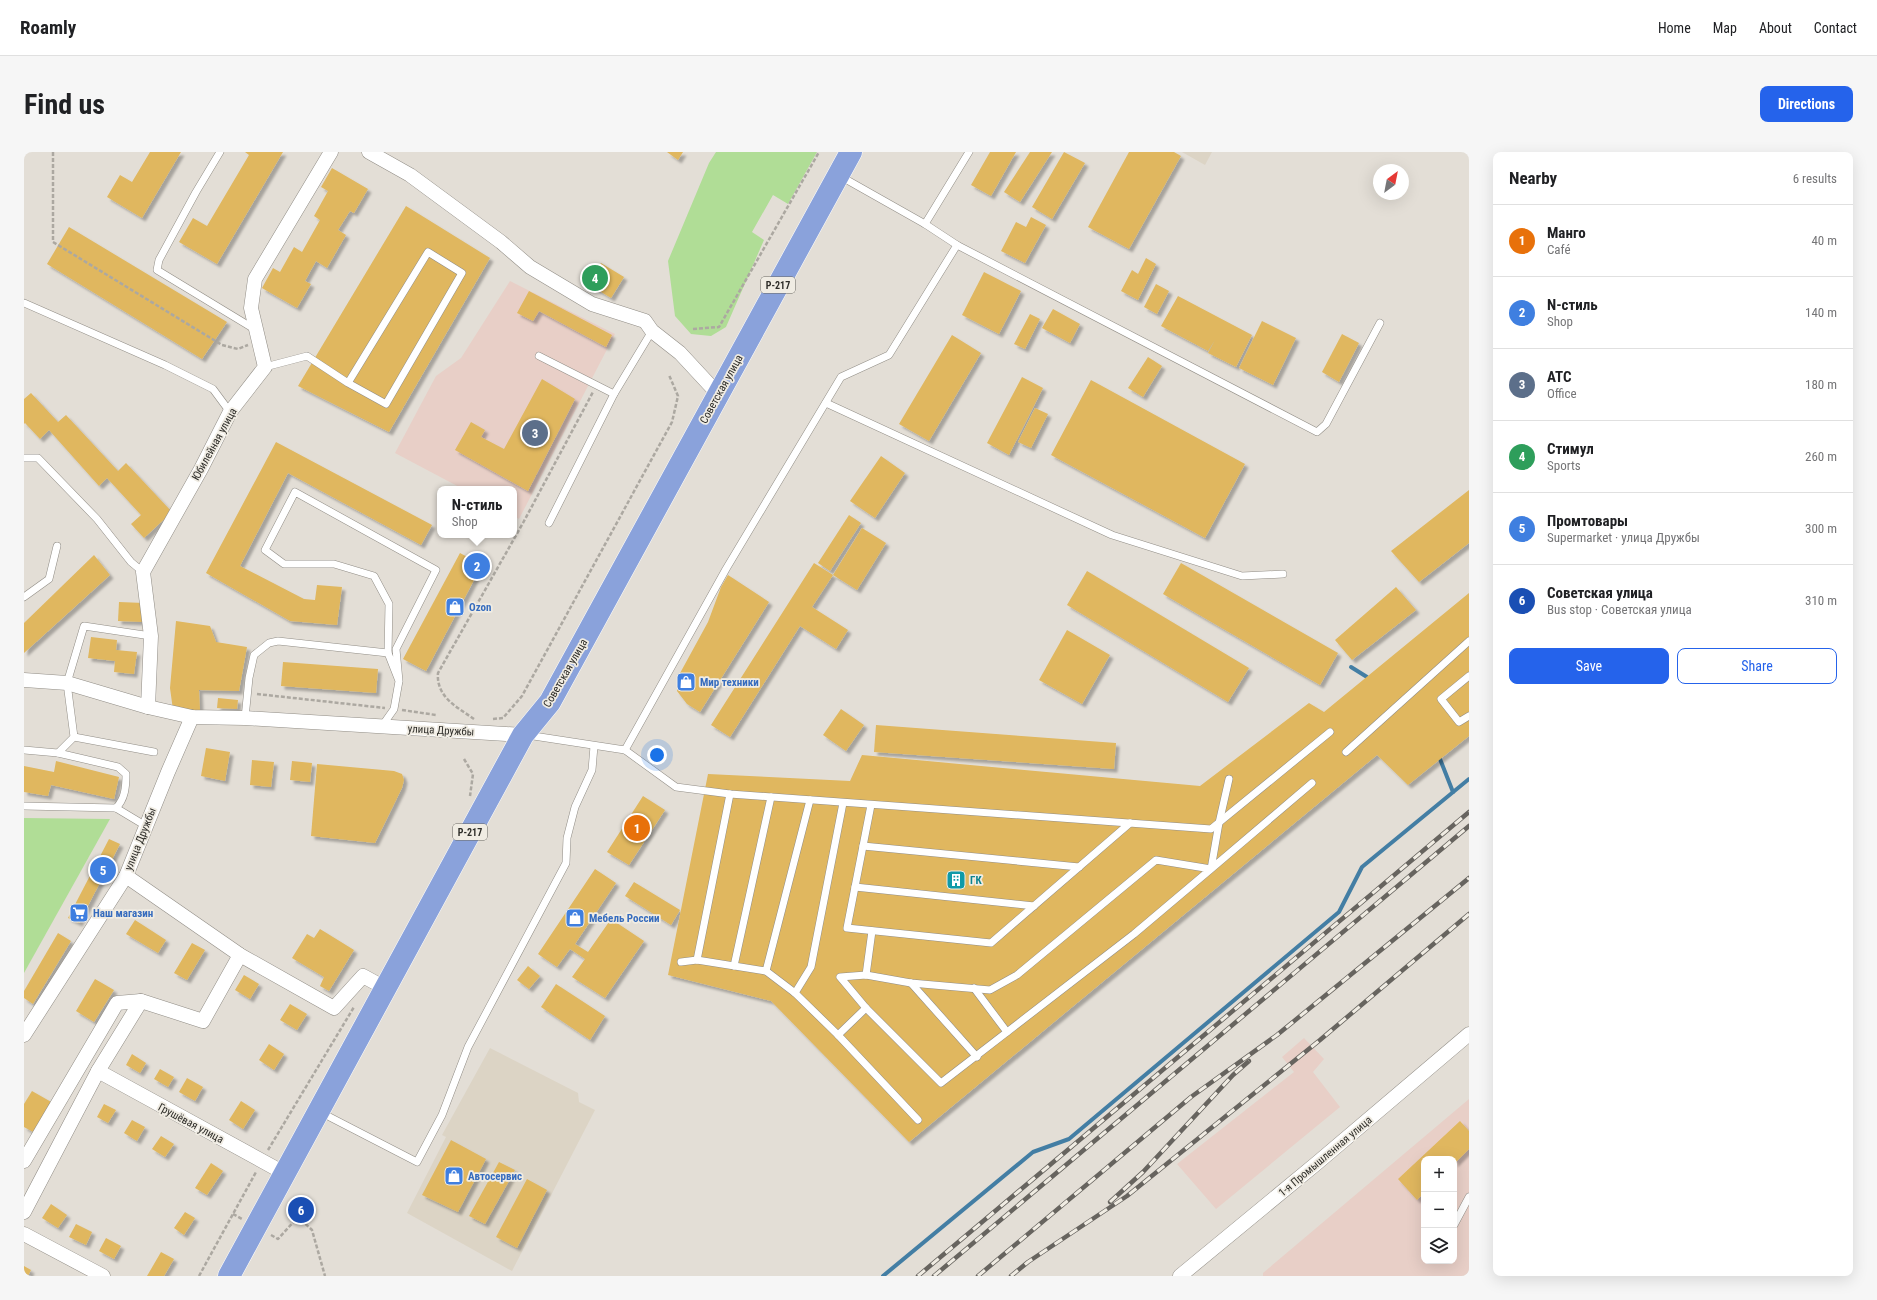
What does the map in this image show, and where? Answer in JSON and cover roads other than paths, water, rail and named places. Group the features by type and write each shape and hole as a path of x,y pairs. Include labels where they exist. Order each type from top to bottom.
{"highway":[{"name":"Советская улица","path":"229,1276 286,1174 385,988 523,735 550,702 851,152"}],"street":[{"path":"265,367 251,308 255,279 331,152"},
{"path":"369,152 410,175 501,242 530,267 592,304 645,322 652,331 680,353 718,394"},
{"name":"Юбилейная улица","path":"143,572 201,469 230,412 265,367"},
{"path":"143,572 151,636 148,708"},
{"name":"улица Дружбы","path":"24,680 67,683 148,708 192,717 245,718 523,735"},
{"name":"улица Дружбы","path":"24,1035 126,876 192,717"},
{"path":"126,876 240,955 334,1008 363,976 385,988"},
{"path":"24,1161 117,1003 141,1001 203,1021 240,955"},
{"path":"24,1212 98,1071 141,1001"},
{"name":"1-я Промышленная улица","path":"1180,1276 1317,1163 1469,1034"},
{"name":"Грушёвая улица","path":"98,1071 286,1174"},
{"path":"24,1234 102,1276"}],"lane":[{"path":"220,152 196,192 159,260 157,270 258,335"},
{"path":"925,224 968,152"},
{"path":"838,176 925,224 957,245 1317,432 1326,424 1380,323"},
{"path":"625,750 726,569 841,377 888,355 957,245"},
{"path":"265,367 307,356 348,383 386,404 462,273 428,252 348,383"},
{"path":"24,303 165,365 213,389 230,412"},
{"path":"549,523 614,394 652,331"},
{"path":"539,356 614,394"},
{"path":"826,402 1112,535 1242,576 1283,574"},
{"path":"24,458 38,458 97,519 131,562 143,572"},
{"path":"382,726 394,709 399,681 396,649 436,570 295,492 264,550 284,564 334,564 374,576 389,604 388,653 399,681"},
{"path":"24,597 49,579 57,546"},
{"path":"74,736 67,683 84,626 151,636"},
{"path":"245,718 249,678 254,654 269,643 278,641 388,653"},
{"path":"1346,752 1469,641"},
{"path":"1469,676 1441,699 1459,722 1469,716"},
{"path":"523,735 625,750 676,787 730,794 844,803 1212,829 1330,732"},
{"path":"74,736 154,752"},
{"path":"58,753 74,736"},
{"path":"319,1111 416,1162 442,1115 468,1047 566,863 567,838 575,808 592,770 594,746"},
{"path":"24,750 58,753 118,767 126,774 126,788 121,803 116,808"},
{"path":"1211,869 1218,823 1229,779"},
{"path":"1211,869 1156,860 1017,975 990,990 911,983 866,975 840,977 866,1008 942,1083 1134,934 1211,869 1312,783"},
{"path":"697,960 730,794"},
{"path":"734,966 771,797"},
{"path":"766,971 810,800"},
{"path":"794,993 811,967 844,803"},
{"path":"871,805 846,928 991,943 1130,823"},
{"path":"24,806 116,808 146,826"},
{"path":"863,846 1079,867"},
{"path":"855,887 1034,906"},
{"path":"866,975 872,931"},
{"path":"681,962 697,960 766,971 794,993 838,1035 918,1120"},
{"path":"911,983 977,1057"},
{"path":"974,988 1007,1032"},
{"path":"838,1035 866,1008"},
{"path":"1457,1219 1469,1197"}],"waterway":[{"path":"1351,667 1367,677"},
{"path":"1440,759 1453,792"},
{"path":"883,1276 1033,1152 1069,1139 1339,912 1362,867 1469,779"}],"railway":[{"path":"918,1276 1469,812"},
{"path":"934,1276 1469,826"},
{"path":"978,1276 1191,1097 1277,1035 1469,878"},
{"path":"1011,1276 1028,1262 1127,1196 1320,1040 1469,914"},
{"path":"1110,1202 1143,1172 1233,1075 1249,1061"}],"place":[{"name":"Стимул","path":"595,278"},
{"name":"АТС","path":"535,433"},
{"name":"N-стиль","path":"477,566"},
{"name":"Ozon","path":"455,607"},
{"name":"Мир техники","path":"686,682"},
{"name":"Манго","path":"637,828"},
{"name":"Промтовары","path":"103,870"},
{"name":"ГК","path":"956,880"},
{"name":"Наш магазин","path":"79,913"},
{"name":"Мебель России","path":"575,918"},
{"name":"Автосервис","path":"454,1176"},
{"name":"Советская улица","path":"301,1210"}]}
